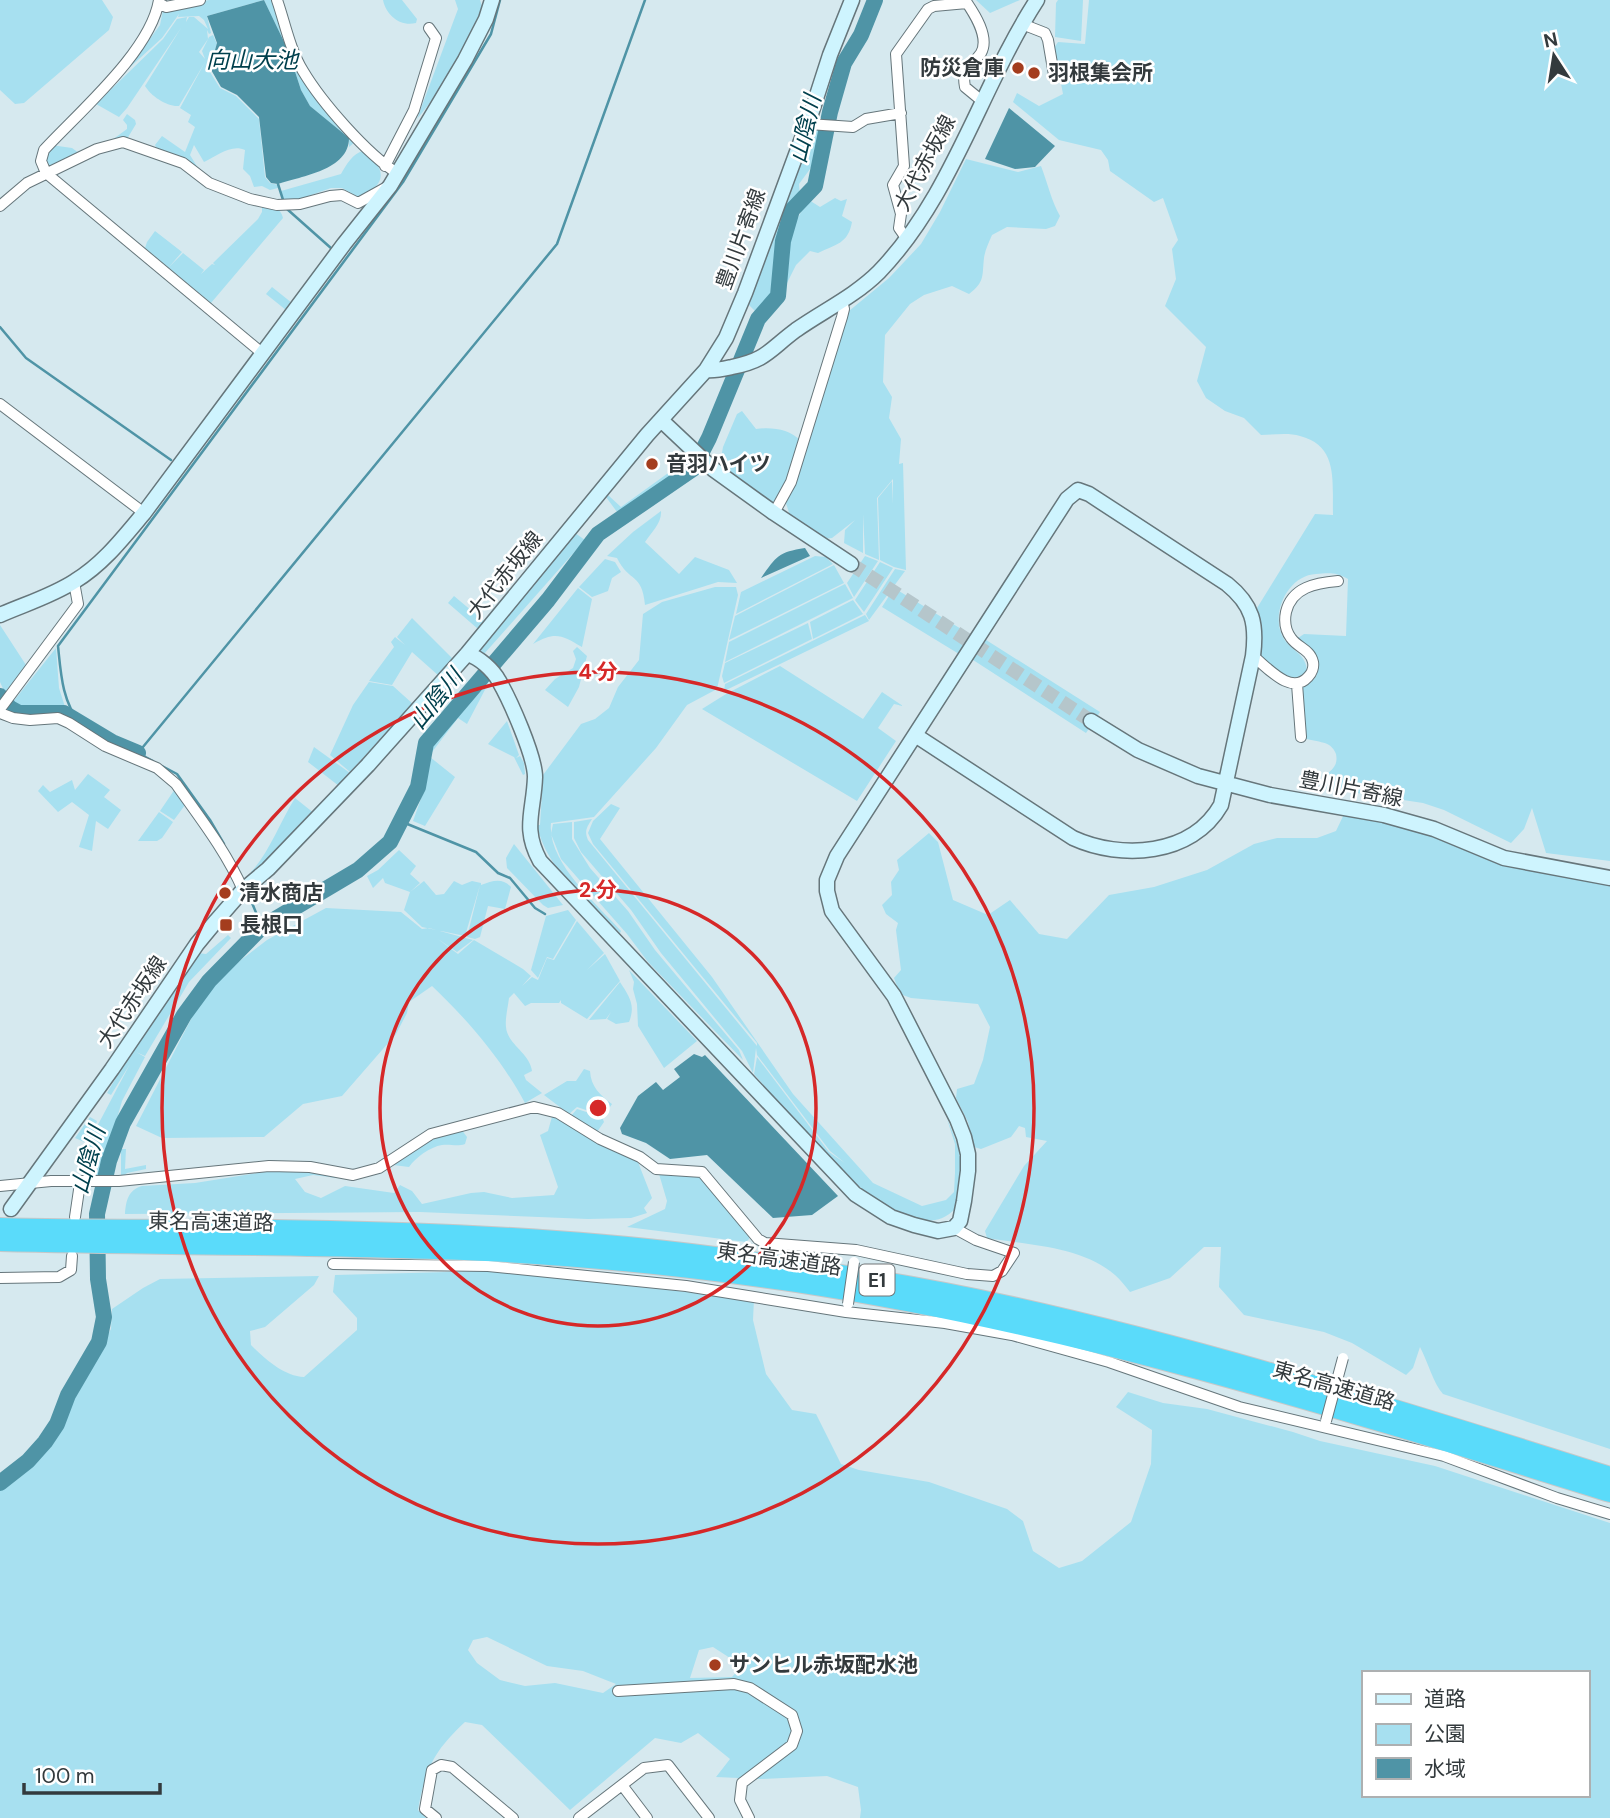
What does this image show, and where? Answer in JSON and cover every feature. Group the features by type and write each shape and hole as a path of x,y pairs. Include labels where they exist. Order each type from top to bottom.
{"highway":[{"name":"東名高速道路","path":"0,1227 75,1236"},
{"name":"東名高速道路","path":"0,1242 75,1236 398,1233 592,1243 729,1258 902,1284 1086,1323 1275,1373 1610,1476"},
{"name":"東名高速道路","path":"120,1236 591,1259 795,1283 900,1300 1109,1346 1270,1391 1610,1493"}],"street":[{"path":"200,0 179,2 166,7 159,2 146,37 126,63 44,150 41,161 46,173 262,353"},
{"path":"277,0 302,70 350,131 391,175"},
{"path":"0,615 74,582 105,558 144,513 391,175 465,60 486,19 492,0"},
{"name":"豊川片寄線","path":"710,370 726,338 815,124 830,55 852,0"},
{"name":"大代赤坂線","path":"11,1209 197,944 243,890 268,869 471,655 661,420 710,370 755,362 878,273 928,211 982,101 1037,0"},
{"path":"906,238 899,228 901,214 893,185 904,166 896,60 898,49 928,9 966,1 978,23 984,43 982,51 966,68 963,76 965,87 982,101"},
{"path":"1022,24 1045,33 1054,75"},
{"path":"0,206 27,183 46,173 97,149 123,142 183,163 203,179 250,199 277,205 300,204 342,195 358,203 391,175 431,59 436,37 429,28"},
{"path":"815,124 853,127 866,119 901,113"},
{"path":"774,513 791,482 842,317 842,301"},
{"path":"0,404 144,513"},
{"path":"661,420 713,468 774,513 851,564"},
{"path":"471,655 495,675 529,752 535,775 529,821 530,837 540,861 855,1194 902,1222 938,1231 954,1228 960,1221 968,1171 964,1137 894,996 838,922 828,902 830,868 837,856 1067,499 1078,490 1089,494 1227,584 1246,603 1254,623 1253,656 1227,784 1215,815 1197,831 1158,848 1115,851 1073,838 915,735"},
{"path":"1253,656 1288,683 1297,684 1306,680 1312,673 1313,663 1308,652 1292,641 1285,629 1289,601 1310,585 1338,581"},
{"path":"74,582 78,604 0,709 13,718 58,719 105,746 137,758 167,776 176,784 215,838 243,890"},
{"path":"1297,684 1301,737"},
{"name":"豊川片寄線","path":"1091,721 1138,750 1198,776 1270,795 1434,829 1504,859 1610,878"},
{"path":"0,1186 51,1181 113,1181 269,1166 310,1167 353,1175 379,1168 438,1131 526,1108 541,1107 558,1113 600,1139 640,1157 656,1169 702,1172 758,1239 765,1243 856,1250 967,1274 993,1276 1002,1271 1014,1253 976,1240 954,1228"},
{"path":"0,1278 60,1277 71,1269 84,1182"},
{"path":"847,1308 856,1250"},
{"path":"333,1264 488,1266 686,1286 847,1308 1012,1335 1109,1362 1239,1406 1325,1424 1444,1456 1610,1514"},
{"path":"1325,1424 1343,1358"},
{"path":"618,1690 734,1684 750,1688 792,1715 797,1731 792,1745 742,1783 740,1800 749,1818"},
{"path":"436,1818 425,1809 432,1770 441,1765 452,1767 513,1818"},
{"path":"583,1817 644,1768 668,1765 709,1818"},
{"path":"622,1785 648,1818"}],"green space":[{"path":"0,0 102,0 113,17 109,30 24,103 15,104 0,90"},
{"path":"209,0 264,0 207,16 211,33 207,30 208,39 213,35 217,44 208,69 220,88 236,96 259,119 265,177 270,183 278,185 278,188 270,190 262,186 254,187 250,176 243,169 245,150 235,148 204,162 194,145 190,155 203,176 157,149 155,145 162,136 185,152 195,127 188,122 191,115 180,108 205,62 179,106 160,100 145,86 181,28 119,117 96,104 163,39 177,19 187,17 186,22 189,17 194,17 208,29 199,16 178,17 179,14 162,38 128,69 160,25 163,10"},
{"path":"264,0 274,0 292,51 356,141 349,147 349,138 310,106 301,90 288,50"},
{"path":"383,0 402,0 417,19 416,23 410,24 395,19"},
{"path":"455,0 480,0 482,9 479,20 455,66 417,119 458,9"},
{"path":"976,0 1020,0 990,13"},
{"path":"1058,0 1083,0 1081,41 1055,37"},
{"path":"1089,0 1610,0 1610,861 1546,853 1532,808 1524,829 1511,843 1444,810 1423,803 1324,788 1327,774 1336,763 1336,754 1334,749 1326,744 1301,737 1301,686 1316,677 1318,671 1314,657 1298,638 1304,634 1346,636 1348,579 1332,574 1307,576 1298,580 1285,595 1279,624 1284,639 1304,660 1307,672 1300,676 1293,678 1282,675 1259,657 1262,634 1257,608 1315,514 1333,515 1331,467 1327,457 1313,441 1300,436 1261,435 1244,418 1225,411 1206,398 1197,381 1206,347 1165,306 1176,279 1172,249 1178,240 1163,198 1154,202 1110,171 1108,160 1101,150 1059,140 1013,102 1017,93 1039,106 1063,94 1054,48 1058,42 1085,44"},
{"path":"127,114 136,124 127,139 112,140 127,129 123,120"},
{"path":"810,127 824,128 813,165 799,184 800,197 789,211 781,240 778,291 766,305 755,311 748,304 747,298"},
{"path":"51,145 72,148 79,153 49,168 46,161"},
{"path":"363,151 377,164 381,176 375,188 368,193 358,197 342,188 331,188 297,200 283,199 281,191 341,174 353,157"},
{"path":"966,159 1018,172 1041,166 1060,216 1055,226 1046,229 1007,227 992,235 987,246 982,278 974,290 969,294 952,286 924,295 910,304 885,335 883,382 892,397 889,418 901,439 899,464 903,463 906,570 880,560 878,498 892,481 893,504 893,479 877,498 879,560 865,554 863,514 863,553 844,543 845,530 855,520 832,538 824,539 790,516 785,500 798,477 849,311 889,278 921,244"},
{"path":"835,198 841,201 847,199 842,216 852,222 848,235 818,253 810,251 796,265 782,293 789,244 801,211 809,200 820,207"},
{"path":"262,203 273,206 283,218 211,303 145,248 155,231 182,252 169,267 183,253 204,270 201,274 212,264 215,265 213,263 258,219 262,212"},
{"path":"272,287 292,303 286,310 266,294"},
{"path":"742,411 756,429 780,430 801,441 787,485 783,493 771,503 720,464 723,447 737,414"},
{"path":"689,458 693,463 683,472 620,516 606,497 608,495 621,507"},
{"path":"661,511 658,524 645,542 679,574 695,557 729,570 737,583 718,582 645,605 638,582 617,558 607,556"},
{"path":"575,533 585,540 484,654 479,650"},
{"path":"815,556 826,557 833,564 736,614 741,592"},
{"path":"865,556 878,561 854,597 847,583"},
{"path":"605,559 615,562 621,572 612,578 608,591 592,597 579,587"},
{"path":"880,562 893,568 864,612 855,600"},
{"path":"834,565 844,583 729,640 735,616"},
{"path":"895,569 905,571 869,620 866,614"},
{"path":"845,584 853,598 725,662 729,642"},
{"path":"715,587 736,587 738,595 717,689 687,705 656,748 594,817 551,823 552,838 565,867 620,933 570,884 549,856 537,825 540,825 543,775 581,724 595,719 609,708 618,687 639,660 643,614 662,602"},
{"path":"578,588 592,599 582,647 558,636 547,637 533,644"},
{"path":"894,588 971,635 959,654 882,607"},
{"path":"454,596 485,622 478,629 448,603"},
{"path":"853,600 863,614 813,639 810,622"},
{"path":"865,615 869,621 724,691 725,684"},
{"path":"412,618 454,660 439,676 412,652 392,685 369,681 394,647 391,642 395,637 405,645 397,637"},
{"path":"808,623 812,639 724,683 722,676 725,663"},
{"path":"0,625 26,665 5,693 0,682"},
{"path":"983,638 1100,712 1086,733 970,658"},
{"path":"577,647 587,656 579,687 568,707 545,690 555,679 573,668 576,659 573,651"},
{"path":"56,648 59,688 66,710 31,709 12,703"},
{"path":"780,666 863,719 882,692 903,706 894,704 878,728 896,741 857,801 702,709"},
{"path":"485,679 488,684 467,724 458,718 429,756 438,735"},
{"path":"369,682 393,686 413,704 350,772 330,755 353,705"},
{"path":"507,721 519,755 516,758 520,756 524,763 523,775 514,757 488,744"},
{"path":"314,747 350,773 339,786 308,762"},
{"path":"430,757 455,777 425,826 413,821 423,793"},
{"path":"88,774 110,790 104,797 121,810 108,829 96,821 92,851 79,847 89,815 72,802 58,812 38,791 43,785 50,792 72,780 75,790"},
{"path":"175,789 185,805 174,820 160,811"},
{"path":"295,798 315,814 252,876 251,872 269,847"},
{"path":"611,804 620,808 600,839 712,977 793,1094 873,1183 922,1206 946,1200 954,1192 955,1173 955,1144 947,1119 957,1143 961,1163 955,1209 932,1220 906,1216 876,1200 846,1175 791,1118 754,1074 757,1057 829,1152 845,1163 830,1151 757,1055 756,1048 753,1073 742,1051 661,953 631,910 581,852 574,838 574,822 592,819 586,834 588,840 757,1046 593,844 588,833 593,821"},
{"path":"1346,810 1610,877 1610,1449 1443,1394 1420,1347 1413,1368 1406,1375 1352,1343 1324,1332 1244,1315 1219,1287 1221,1247 1204,1247 1170,1278 1130,1292 1115,1275 1087,1258 1054,1248 987,1238 985,1231 1024,1166 1047,1141 1026,1137 1025,1128 1019,1126 1011,1137 981,1149 974,1147 968,1122 956,1098 957,1089 974,1084 983,1060 990,1027 978,1004 911,998 900,994 894,978 901,970 896,930 898,923 886,914 882,905 892,895 891,882 899,870 897,860 929,833 938,842 953,900 988,915 1010,900 1039,934 1067,939 1109,895 1154,887 1207,870 1254,844 1277,838 1317,838 1336,831"},
{"path":"159,812 173,822 162,838 157,841 138,841"},
{"path":"572,822 572,839 590,868 628,911 655,950 739,1050 743,1060 648,962 561,859 551,834 553,824"},
{"path":"514,844 563,905 548,908 543,905 507,868 506,858"},
{"path":"399,850 416,866 410,874 420,883 410,892 385,883 383,878 373,888 367,876 378,870"},
{"path":"424,881 436,895 444,894 454,881 462,885 472,881 481,885 500,881 511,887 505,909 488,906 480,937 475,939 467,937 480,885 465,936 422,927 404,910 410,892"},
{"path":"326,908 401,912 422,929 429,928 473,940 457,952 438,939 458,954 474,940 531,976 522,986 532,977 538,980 547,958 554,960 577,921 604,953 587,970 605,954 620,981 587,1019 561,1003 561,1000 559,1003 531,1003 525,1006 514,993 509,998 507,1033 530,1065 532,1071 524,1075 526,1080 542,1093 525,1103 506,1071 483,1041 432,986 409,1002 407,1013 396,1034 342,1096 303,1104 264,1137 162,1138 136,1126 204,994 233,966 267,940"},
{"path":"568,910 576,920 553,959 547,957 538,978 531,970 546,916"},
{"path":"228,935 231,938 189,982 145,1056 136,1052 145,1057 122,1101 118,1115 119,1124 102,1176 86,1175 89,1144 75,1138 90,1117 97,1121 92,1136 130,1064 111,1095 107,1093 198,953 206,954"},
{"path":"629,970 697,1041 664,1068 638,1026 634,982"},
{"path":"620,982 632,1006 629,1022 616,1024 607,1019 611,1012 606,1019 589,1020"},
{"path":"584,1069 590,1071 597,1090 612,1104 604,1116 577,1107 569,1114 544,1095 567,1081 576,1081"},
{"path":"577,1109 602,1117 604,1122 597,1132 571,1116"},
{"path":"553,1113 636,1157 652,1198 644,1208 647,1213 631,1218 588,1219 420,1212 125,1214 129,1197 134,1190 142,1186 195,1183 276,1170 316,1172 338,1178 313,1175 295,1179 305,1192 321,1198 345,1186 394,1193 400,1185 412,1191 422,1204 484,1192 512,1198 554,1195 558,1187 540,1135 548,1131"},
{"path":"461,1129 467,1137 465,1144 433,1148 419,1156 409,1167 393,1165 433,1138"},
{"path":"121,1149 126,1149 125,1169 146,1165 146,1169 127,1173 121,1178"},
{"path":"693,1173 701,1176 750,1234 746,1242 627,1227 665,1209 667,1201 659,1174"},
{"path":"487,1271 754,1299 753,1320 766,1374 792,1410 816,1414 841,1464 859,1470 929,1482 1007,1509 1023,1521 1033,1551 1059,1568 1082,1561 1131,1522 1151,1464 1152,1430 1116,1407 1128,1392 1163,1403 1207,1409 1320,1441 1435,1466 1610,1523 1610,1818 860,1818 858,1787 827,1776 761,1779 716,1777 730,1759 698,1733 681,1743 655,1738 570,1810 482,1725 465,1722 432,1761 418,1810 426,1818 0,1818 0,1489 37,1460 61,1429 73,1398 111,1329 112,1309 160,1279 319,1276 314,1285 265,1327 250,1331 251,1345 262,1356 282,1370 304,1377 357,1330 357,1318 333,1292 335,1275","holes":["487,1637 547,1666 583,1671 616,1684 603,1693 555,1683 525,1686 500,1680 477,1663 468,1650 473,1640","713,1647 740,1668 732,1677 690,1678 699,1650"]}],"water":[{"name":"向山大池","path":"264,0 288,50 301,90 310,106 349,138 347,149 333,165 278,184 271,183 266,177 259,117 237,95 221,87 210,68 217,43 207,16"},
{"path":"1009,108 1055,146 1035,167 1015,169 985,159"},
{"path":"805,548 810,556 761,578 778,557 789,551"},
{"path":"694,1054 702,1057 705,1055 838,1196 812,1215 773,1218 707,1155 670,1159 646,1143 622,1134 620,1128 638,1096 656,1082 663,1090 680,1077 674,1069"}],"waterway":[{"path":"80,724 66,696 58,646 403,182 491,34 500,0"},
{"path":"153,761 138,753 557,244 645,0"},
{"name":"山陰川","path":"0,1483 28,1461 45,1442 99,1342 104,1317 98,1279 97,1214 109,1161 123,1123 184,1015 209,981 262,927 358,870 390,842 418,787 426,743 548,600 598,534 693,469 709,438 758,319 778,296 783,241 792,210 815,186 830,112 844,63 861,35 875,0"},
{"path":"278,184 284,203"},
{"path":"287,209 332,249 334,246"},
{"path":"0,327 26,358 171,460"},
{"path":"0,696 10,708 19,713 64,713 114,743 138,753"},
{"path":"162,766 177,774 224,844"},
{"path":"400,821 476,852 498,873 510,878 535,908 545,914"},
{"path":"247,891 262,927"}],"tunnel":[{"path":"851,564 1091,721"}],"place":[{"name":"防災倉庫","path":"1018,68"},
{"name":"羽根集会所","path":"1034,73"},
{"name":"音羽ハイツ","path":"652,464"},
{"name":"清水商店","path":"225,893"},
{"name":"長根口","path":"226,925"},
{"name":"サンヒル赤坂配水池","path":"715,1665"}]}
